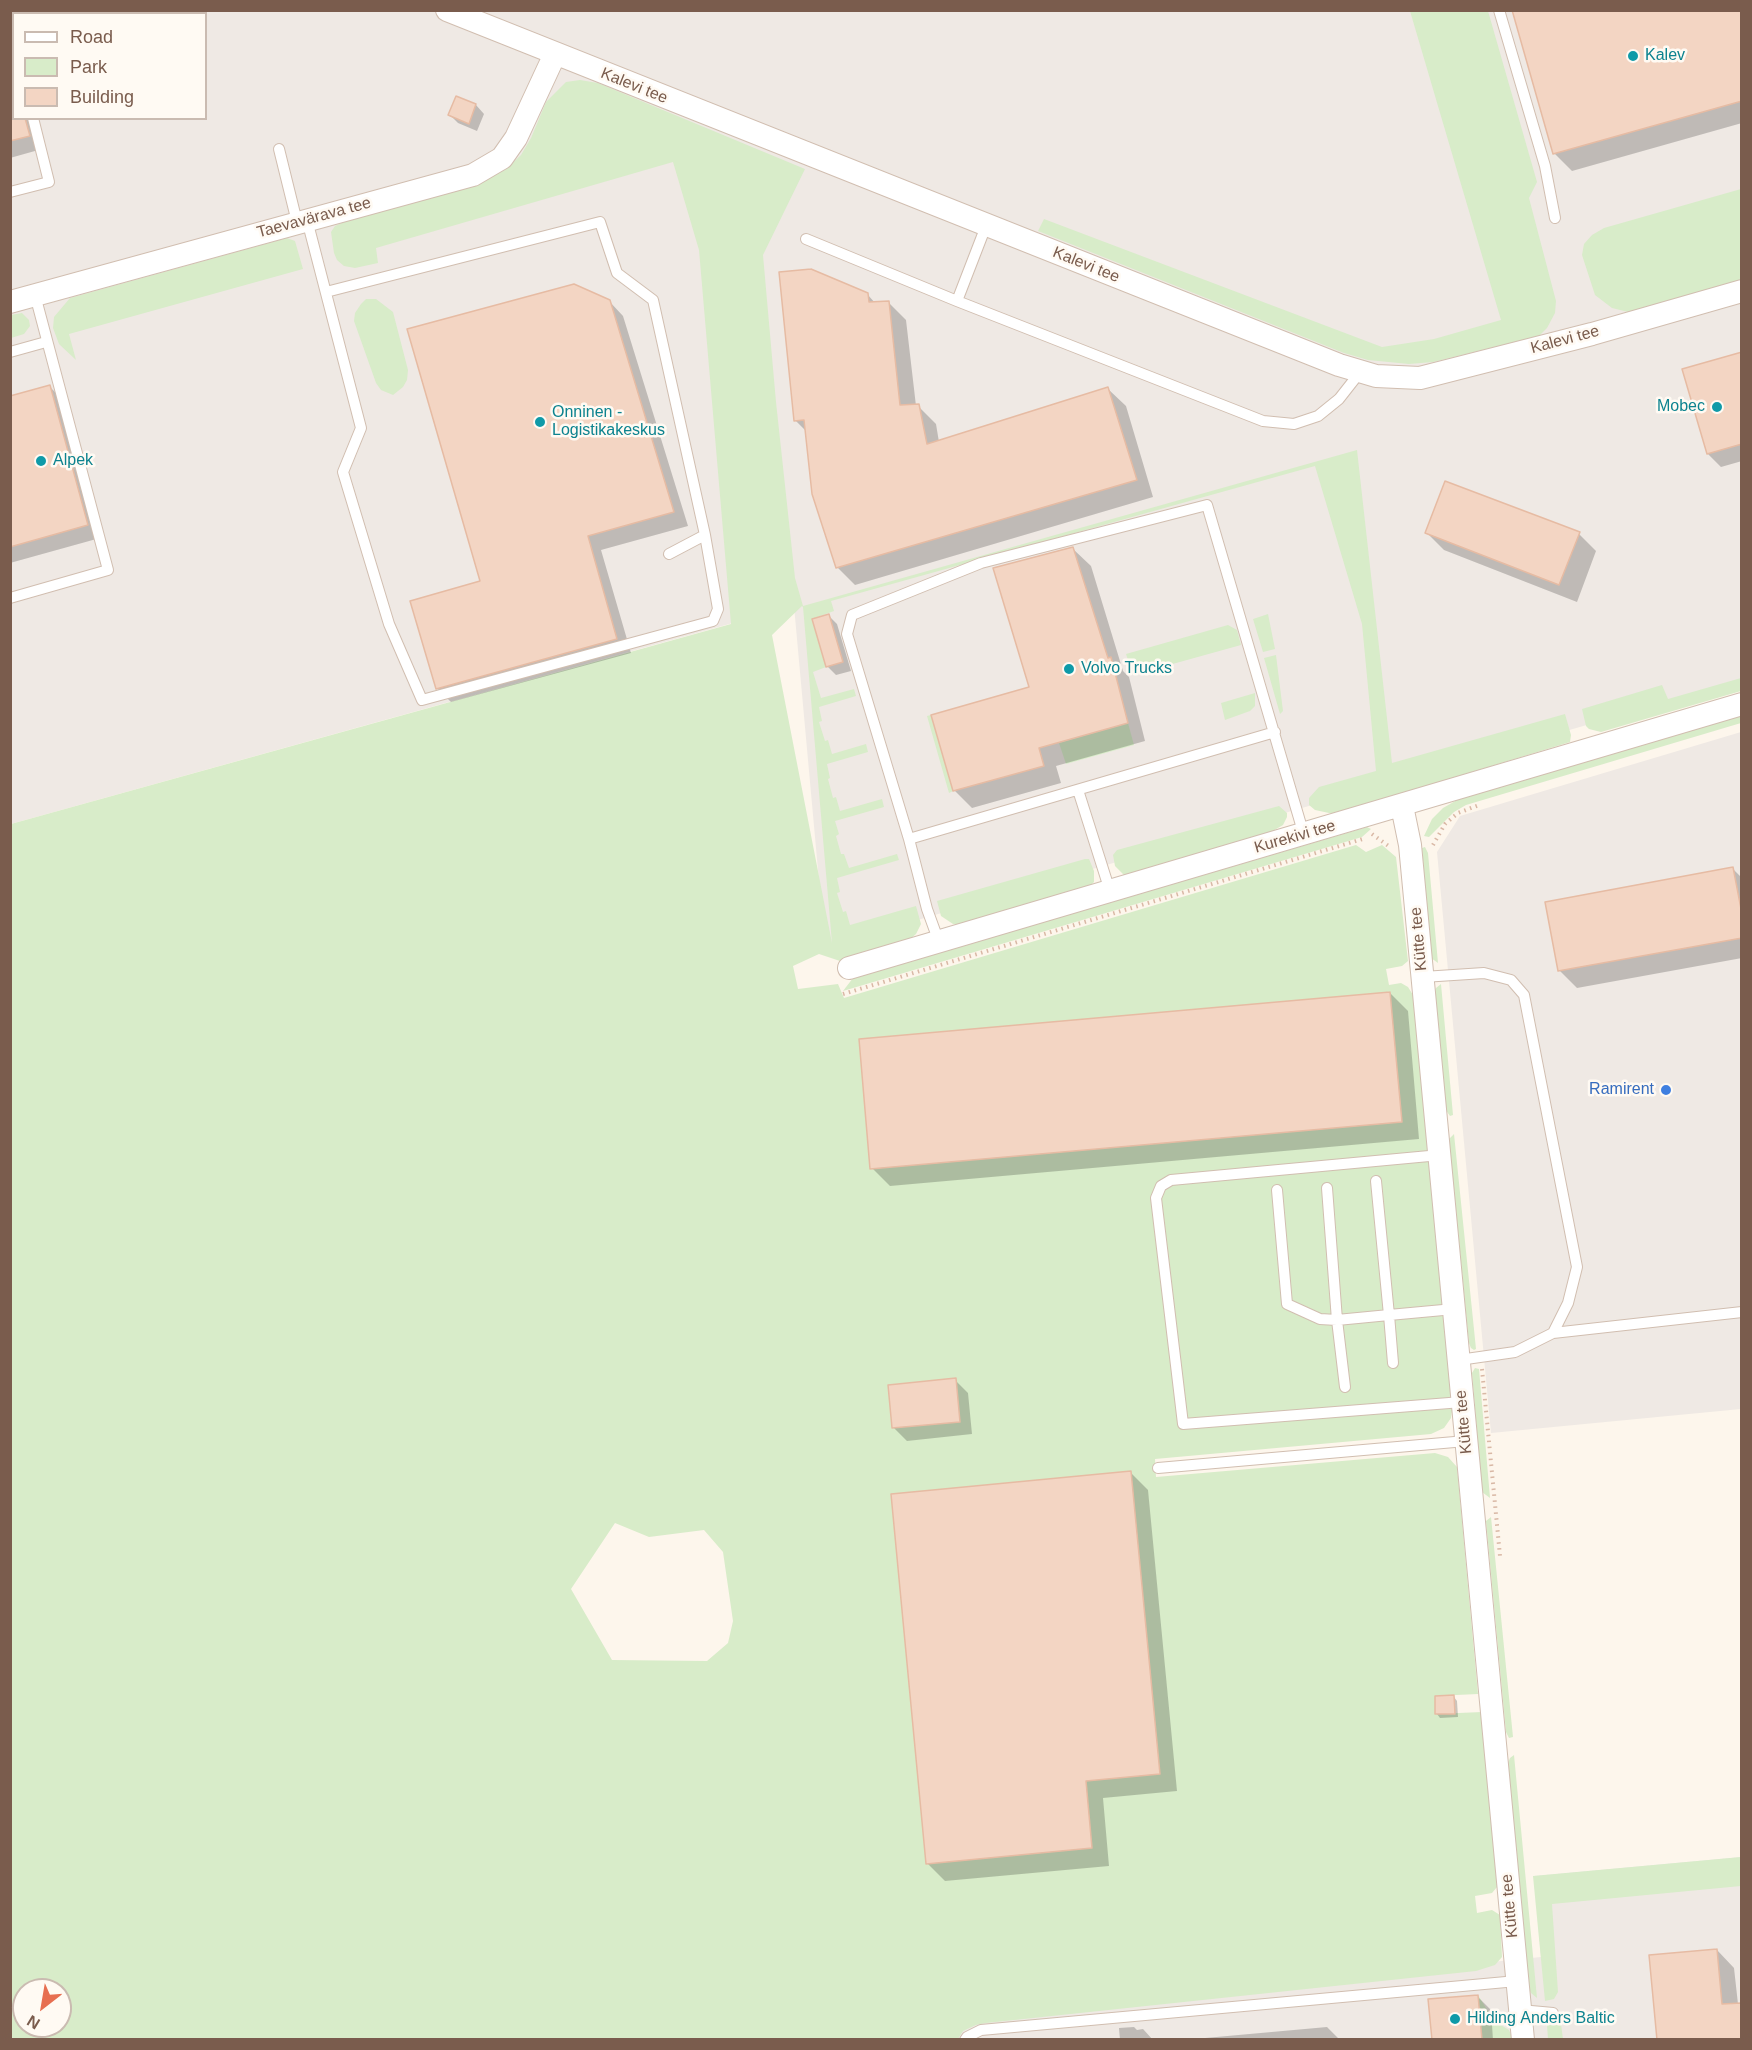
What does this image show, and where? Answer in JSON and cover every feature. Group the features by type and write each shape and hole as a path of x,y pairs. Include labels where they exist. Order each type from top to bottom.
{"street":[{"name":"Kalevi tee","path":"447,10 986,226 1339,365 1376,376 1420,378 1592,334 1742,291"},
{"name":"Taevavärava tee","path":"10,302 473,175 502,158 516,138 555,54"},
{"name":"Kurekivi tee","path":"849,968 1742,704"},
{"name":"Kütte tee","path":"1402,806 1410,845 1423,977 1523,2040"}],"lane":[{"path":"1499,10 1545,166 1555,218"},
{"path":"10,192 49,182 34,120"},
{"path":"279,149 326,292 361,428 343,471 389,624 422,700 713,621 718,609 705,536 654,300 617,273 600,222 326,292"},
{"path":"957,301 986,226"},
{"path":"806,239 1263,421 1294,424 1318,416 1339,399 1361,371"},
{"path":"10,598 108,570 35,295"},
{"path":"10,352 46,342"},
{"path":"939,942 927,909 909,839 847,634 852,615 981,563 1207,505 1304,835"},
{"path":"669,554 705,536"},
{"path":"909,839 1275,732"},
{"path":"1078,790 1110,892"},
{"path":"1423,977 1484,973 1511,980 1524,995 1577,1267 1568,1303 1553,1333"},
{"path":"1440,1155 1171,1180 1161,1186 1156,1198 1184,1424 1462,1402"},
{"path":"1376,1181 1393,1363"},
{"path":"1327,1188 1337,1320 1345,1387"},
{"path":"1277,1190 1287,1304 1320,1319 1337,1320 1454,1309"},
{"path":"1459,1360 1515,1352 1553,1333 1742,1312"},
{"path":"1158,1468 1466,1441"},
{"path":"965,2040 981,2030 1517,1981"},
{"path":"1520,2010 1553,2013"}],"path":[{"path":"1433,854 1432,843 1445,824 1458,813 1483,803"},
{"path":"843,994 1362,840 1372,834 1392,848 1410,845"},
{"path":"1481,1357 1501,1564"}],"shaded area":[{"path":"11,11 1741,11 1741,680 825,947 794,606 11,824"},
{"path":"1741,732 1741,1409 1491,1433 1437,852 1460,816"},
{"path":"1741,1857 1741,2039 949,2040 946,2017 1541,1957 1534,1876"}],"green space":[{"path":"1410,11 1488,11 1537,182 1529,198 1556,301 1555,313 1547,328 1539,336 1433,362 1409,364 1368,360 1344,353 1038,231 1044,219 1382,347 1434,339 1501,320"},
{"path":"580,80 598,83 805,169 763,255 795,578 803,606 1357,450 1392,763 1565,714 1571,735 1570,742 1338,813 1315,810 1309,805 1309,798 1319,787 1376,771 1362,624 1315,466 831,601 834,611 812,619 826,667 813,672 821,698 854,689 856,696 819,707 822,721 819,722 825,741 828,740 832,754 866,744 868,752 827,764 833,798 836,797 840,811 882,799 884,807 835,821 841,854 844,854 849,868 897,854 899,860 837,878 840,892 837,893 843,912 846,911 850,925 916,906 921,924 916,934 908,941 840,961 819,954 793,966 798,989 838,984 844,998 1356,845 1366,852 1382,845 1396,857 1408,961 1402,966 1386,969 1389,985 1401,983 1408,987 1413,995 1453,1404 1451,1418 1444,1428 1431,1434 1155,1459 1156,1477 1435,1453 1448,1457 1457,1467 1478,1694 1435,1696 1435,1714 1482,1712 1497,1887 1492,1893 1475,1896 1477,1913 1492,1910 1500,1915 1502,1957 1495,1965 1476,1971 986,2023 963,2031 958,2039 11,2040 11,824 731,624 699,250 673,162 376,248 378,263 355,268 344,266 337,260 334,253 331,232 335,226 471,186 505,170 521,155 546,102 566,82","holes":["803,607 832,943 772,635","615,1523 649,1537 704,1530 723,1552 733,1621 728,1643 707,1661 612,1660 571,1589"]},
{"path":"1741,189 1741,280 1628,312 1612,308 1595,295 1582,255 1584,244 1592,235 1604,228"},
{"path":"287,238 295,241 303,269 69,334 76,360 59,344 53,328 54,317 70,298"},
{"path":"366,299 376,299 393,312 408,370 407,380 403,387 393,395 381,390 376,383 354,321 355,313"},
{"path":"22,313 29,320 30,326 24,334 11,338 11,315"},
{"path":"1268,614 1275,649 1263,652 1253,619"},
{"path":"1228,625 1237,630 1241,645 1133,675 1126,654"},
{"path":"1276,655 1283,711 1280,714 1264,658"},
{"path":"1741,678 1741,691 1601,732 1586,726 1582,709 1662,685 1668,699"},
{"path":"1255,693 1255,706 1250,711 1225,720 1221,703"},
{"path":"931,715 953,791 949,793 927,716"},
{"path":"1741,715 1741,723 1466,805 1454,812 1429,837 1424,836 1432,819 1443,808 1457,800"},
{"path":"1128,723 1134,745 1066,764 1059,743"},
{"path":"1279,806 1287,813 1287,817 1283,825 1271,832 1124,875 1115,866 1113,855 1117,850"},
{"path":"1367,827 1371,829 1362,837 843,991 853,978"},
{"path":"1425,847 1428,853 1438,963 1431,958 1422,848"},
{"path":"1089,859 1094,871 1094,882 1090,886 963,925 953,924 941,916 937,901"},
{"path":"1441,984 1453,1115 1450,1116 1445,1109 1434,994 1436,988"},
{"path":"1454,1134 1476,1349 1474,1350 1469,1343 1449,1139"},
{"path":"1475,1368 1479,1369 1490,1498 1482,1492 1472,1373"},
{"path":"1491,1517 1513,1737 1509,1738 1506,1732 1486,1521"},
{"path":"1514,1755 1537,1998 1528,1986 1508,1763"},
{"path":"1741,1857 1741,1886 1552,1904 1558,1992 1554,1999 1545,2001 1533,1876"},
{"path":"1478,1995 1494,2021 1509,2030 1513,2039 1482,2039"},
{"path":"1561,2024 1563,2039 1548,2039 1547,2025"}],"building":[{"name":"Kalev","path":"1512,10 1742,10 1742,101 1553,154"},
{"path":"456,96 476,104 469,124 448,115"},
{"path":"10,118 26,120 30,136 10,141"},
{"path":"811,269 868,293 869,302 889,301 900,405 919,404 927,444 1108,387 1137,480 836,568 812,494 804,420 794,421 779,272"},
{"name":"Onninen - Logistikakeskus","path":"574,284 610,300 674,512 588,536 617,639 436,689 410,601 480,581 407,329"},
{"name":"Mobec","path":"1742,352 1742,444 1707,454 1682,369"},
{"name":"Alpek","path":"50,385 88,525 10,547 10,396"},
{"path":"1445,481 1580,532 1559,585 1425,533"},
{"name":"Volvo Trucks","path":"1073,547 1108,658 1111,657 1128,723 1039,748 1044,766 953,791 931,715 1029,687 993,568"},
{"path":"829,614 843,662 826,667 812,619"},
{"path":"1733,867 1742,914 1742,938 1558,971 1545,902"},
{"path":"1390,992 1402,1122 870,1169 859,1039"},
{"path":"956,1378 960,1422 892,1428 888,1385"},
{"path":"1131,1471 1160,1774 1086,1781 1092,1848 926,1864 891,1494"},
{"path":"1454,1695 1455,1714 1435,1714 1435,1696"},
{"path":"1717,1949 1722,2004 1742,2003 1742,2040 1657,2040 1649,1955"},
{"name":"Hilding Anders Baltic","path":"1478,1995 1482,2040 1432,2040 1428,1999"}],"place":[{"name":"Kalev","path":"1633,56"},
{"name":"Mobec","path":"1717,407"},
{"name":"Onninen - Logistikakeskus","path":"540,422"},
{"name":"Alpek","path":"41,461"},
{"name":"Volvo Trucks","path":"1069,669"},
{"name":"Ramirent","path":"1666,1090"},
{"name":"Hilding Anders Baltic","path":"1455,2019"}]}
